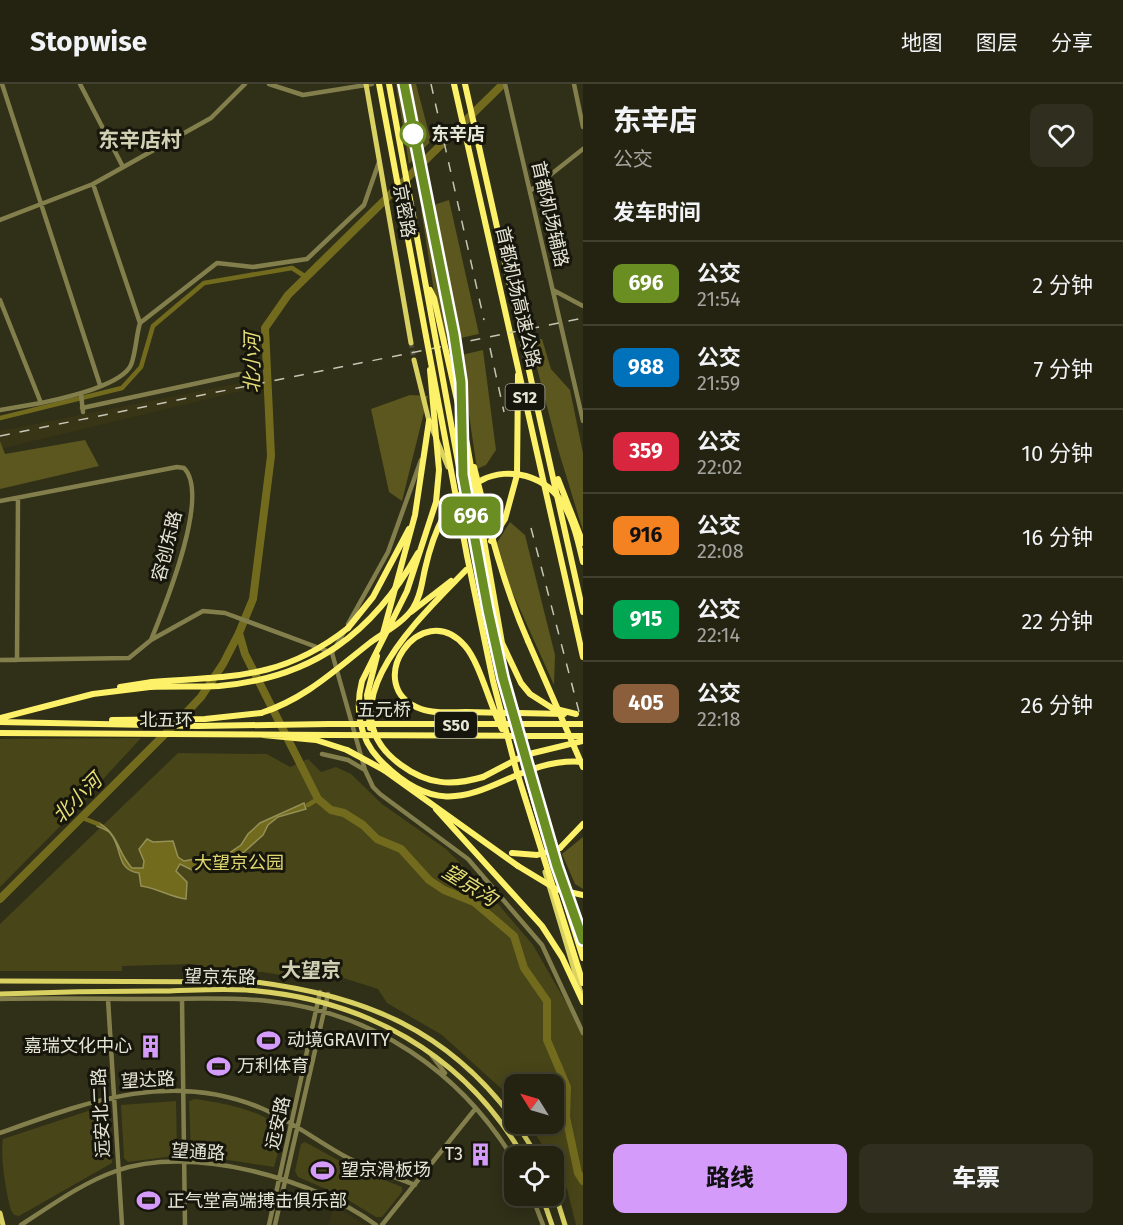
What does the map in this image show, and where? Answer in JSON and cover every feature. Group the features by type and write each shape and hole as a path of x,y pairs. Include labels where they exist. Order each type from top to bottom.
{"highway":[{"path":"379,84 493,681 516,769 583,983"},
{"path":"389,84 475,555 501,680 536,808 583,958"},
{"name":"首都机场高速公路","path":"454,84 583,657"},
{"name":"首都机场高速公路","path":"465,84 583,612"},
{"path":"426,282 434,298 467,444 499,568 510,601 583,767"},
{"path":"430,357 429,381 439,470 436,502 407,591 362,681 358,695 359,718 369,745 385,765 404,779 423,790 446,796 481,792 547,763 583,762"},
{"path":"375,738 374,695 386,662 399,642 491,542 504,519 517,475 518,365"},
{"path":"429,422 415,515 367,695 367,714 375,738 401,765 436,783 454,784 483,777 525,755 583,741"},
{"path":"467,444 496,619 508,660 521,683 536,699 552,708 580,714"},
{"path":"551,462 583,543"},
{"path":"406,616 418,598 434,539 448,510 457,496 470,486 494,475 524,475 542,482 555,492 571,516 583,561"},
{"path":"0,720 93,694 151,684 250,675 299,660 324,647 348,628 373,597 415,515"},
{"path":"151,684 218,686 263,680 317,660 359,631 388,601 409,570 428,531"},
{"path":"63,722 152,718 205,719 261,713 308,692 466,570"},
{"path":"502,729 467,648 450,634 439,631 416,636 406,644 395,667 395,679 403,698 419,709 431,712 466,712 580,714"},
{"name":"北五环","path":"0,720 198,726 329,724"},
{"name":"五元桥","path":"329,724 583,724"},
{"name":"北五环","path":"0,734 289,736"},
{"path":"289,736 316,740 347,750 384,770 518,866 556,889 583,895"},
{"name":"五元桥","path":"289,736 583,736"},
{"path":"436,809 542,926 562,957 583,1001"},
{"path":"493,848 512,853 537,855 560,848 583,824"}],"main road":[{"name":"京密路","path":"368,84 411,343"},
{"name":"京密路","path":"404,84 422,187 454,335"},
{"path":"456,350 461,382 463,475 493,633 557,866 583,940"},
{"path":"414,360 429,422 448,465 502,729 583,1001"},
{"name":"望京东路","path":"0,981 256,982 328,994 394,1017 422,1032 476,1075 504,1108"},
{"name":"望京东路","path":"0,994 231,990 289,996 317,1006 326,1004 366,1016 428,1051 481,1098 517,1146"},
{"path":"545,1206 552,1225"},
{"path":"559,1206 565,1225"},
{"path":"0,1213 3,1225"}],"street":[{"path":"2,84 100,385"},
{"path":"80,84 121,168"},
{"path":"0,220 93,184 211,118 245,84"},
{"path":"269,84 303,95 368,84"},
{"name":"首都机场辅路","path":"506,84 583,421"},
{"path":"574,84 583,127"},
{"path":"530,191 583,149"},
{"path":"140,323 217,263 253,267 307,259 364,205 379,160"},
{"path":"0,410 81,394 125,374 132,364 140,323 93,184"},
{"path":"554,290 583,306"},
{"path":"0,300 41,403"},
{"path":"81,394 82,410 240,374"},
{"path":"425,449 388,552 332,653 365,770 373,787 468,859 519,918 551,960 583,1033"},
{"name":"容创东路","path":"18,498 177,467 189,473 192,481 191,506 186,540 176,577 151,640"},
{"path":"0,503 18,498 17,660"},
{"path":"0,660 129,658 151,640 203,610 229,614 332,653"},
{"path":"322,754 348,760 365,770"},
{"path":"216,1000 231,990"},
{"path":"60,992 70,999"},
{"name":"远安路","path":"275,1225 282,1179 320,992"},
{"name":"远安路","path":"294,1125 328,994"},
{"path":"0,999 252,999 317,1006 394,1040 449,1079"},
{"name":"远安北二路","path":"108,999 122,1225"},
{"path":"182,999 185,1225"},
{"path":"428,1051 449,1079 476,1108 504,1146"},
{"name":"望达路","path":"0,1133 114,1095 139,1091 182,1092 236,1099 294,1125 349,1158 415,1185"},
{"path":"382,1225 476,1108"},
{"name":"望通路","path":"21,1225 72,1192 118,1170 184,1161 225,1166 282,1179 352,1209 376,1225"},
{"name":"远安路","path":"268,1225 282,1179"},
{"path":"536,1206 543,1225"}],"shaded area":[{"path":"396,84 416,84 431,141 409,164"},
{"path":"449,200 479,334 442,342 421,209"},
{"path":"542,339 551,369 570,390 583,453 583,531 558,449 530,341"},
{"path":"483,350 496,450 486,465 477,469 468,408 454,385 448,358"},
{"path":"245,382 246,390 0,449 0,431"},
{"path":"410,395 428,396 402,501 389,492 371,409"},
{"path":"85,440 99,466 0,489 0,441 5,454"},
{"path":"510,522 525,535 555,655 554,685 493,549"},
{"path":"304,803 306,809 278,817 268,825 263,835 234,861 220,866 192,870 180,864 176,871 187,882 186,899 141,886 139,873 131,871 123,863 110,833 97,826 99,823 111,833 132,868 143,868 144,861 139,849 147,839 153,842 173,841 178,857 184,861 229,853 241,845 248,834 260,823"},
{"path":"583,837 583,889 575,884 562,854"},
{"path":"333,1206 343,1211 365,1225 329,1225"}],"green space":[{"path":"141,738 92,794 0,887 0,739"},
{"name":"大望京公园","path":"178,753 267,754 290,767 308,759 321,772 336,767 351,774 382,804 446,849 482,885 533,945 583,1032 583,1225 576,1225 564,1183 564,1146 543,1146 535,1134 564,1134 564,1074 504,1074 504,1091 442,1035 387,1003 378,989 321,971 319,981 262,972 196,972 195,964 122,966 122,971 0,971 0,924"},
{"path":"195,1099 244,1109 258,1114 278,1127 283,1135 274,1167 195,1155 191,1152 189,1101"},
{"path":"176,1101 177,1152 174,1156 128,1162 124,1158 121,1105"},
{"path":"109,1104 112,1163 19,1216 14,1215 9,1203 4,1174 3,1139"},
{"path":"305,1142 349,1166 402,1187 402,1192 382,1217 376,1217 340,1195 298,1177 295,1171 301,1144"}],"waterway":[{"name":"北小河","path":"183,716 201,697 223,664 253,599 271,456 265,328 288,295 503,84"},
{"path":"0,418 122,388 141,367 153,326 204,283 292,268 306,277"},
{"name":"望京沟","path":"239,633 245,654 318,799 331,810 344,813 363,825 377,839 401,849 429,880 444,890 474,902 514,936 524,968 547,1001 547,1040 567,1087 566,1117 578,1173 583,1181"},
{"name":"北小河","path":"0,899 177,722"},
{"path":"308,805 318,799"},
{"path":"80,817 98,824"}],"tunnel":[{"path":"454,335 456,350"},
{"path":"411,343 414,360"}],"railway":[{"path":"431,84 484,320"},
{"path":"0,436 583,318"},
{"path":"490,348 504,412"},
{"path":"531,528 583,727"}],"bus line":[{"name":"696","path":"404,84 422,187 454,335 461,382 463,475 488,610 503,678 530,773 557,866 583,940"}],"place":[{"name":"东辛店","path":"413,134"},
{"name":"动境GRAVITY","path":"269,1040"},
{"name":"嘉瑞文化中心","path":"150,1046"},
{"name":"万利体育","path":"219,1066"},
{"name":"T3","path":"481,1154"},
{"name":"望京滑板场","path":"323,1170"},
{"name":"正气堂高端搏击俱乐部","path":"149,1201"}],"district":[{"name":"东辛店村","path":"140,140"},
{"name":"大望京","path":"311,970"}]}
